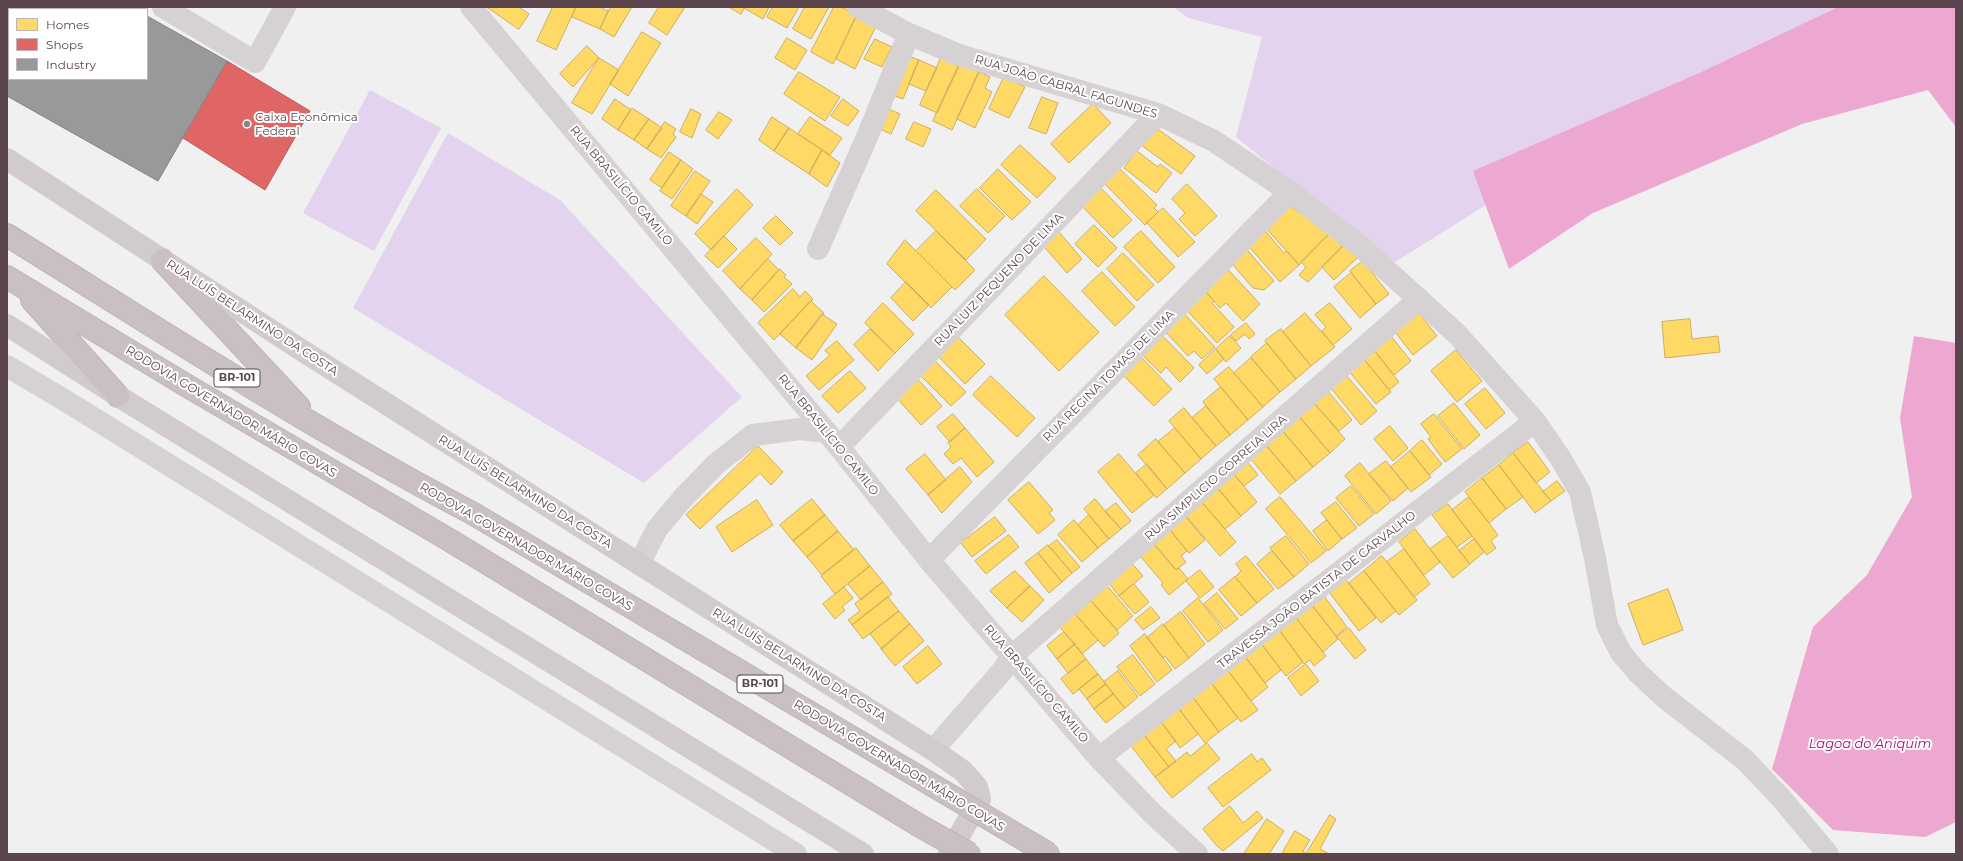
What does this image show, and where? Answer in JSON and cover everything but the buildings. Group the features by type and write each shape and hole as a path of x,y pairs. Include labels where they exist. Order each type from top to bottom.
{"highway":[{"name":"RODOVIA GOVERNADOR MÁRIO COVAS","path":"7,235 314,424 408,479 472,513 1050,854"},
{"path":"162,260 249,352 314,424"},
{"path":"12,280 118,396"},
{"name":"RODOVIA GOVERNADOR MÁRIO COVAS","path":"12,280 451,542 920,826 970,854"}],"main road":[{"name":"RUA LUÍS BELARMINO DA COSTA","path":"7,159 306,353 933,750 963,771 977,787 980,799 949,854"},
{"path":"7,325 118,396 863,854"}],"street":[{"path":"163,7 255,62 285,7"},
{"name":"RUA BRASILÍCIO CAMILO","path":"471,7 833,439 929,560 1099,758 1153,814 1197,854"},
{"name":"RUA JOÃO CABRAL FAGUNDES","path":"858,7 909,34 959,56 1080,90 1158,114 1214,142 1290,192 1359,245 1458,335 1535,421 1561,459 1580,492 1595,558 1607,625 1621,653 1638,673 1664,697 1745,760 1782,798 1828,854"},
{"path":"818,249 867,138 909,34"},
{"name":"RUA LUIZ PEQUENO DE LIMA","path":"833,439 1158,114"},
{"name":"RUA REGINA TOMAS DE LIMA","path":"929,560 1290,192"},
{"name":"RUA SIMPLICIO CORREIA LIRA","path":"933,750 1004,670 1012,656 1419,299"},
{"path":"7,366 73,405 796,854"},
{"name":"TRAVESSA JOÃO BATISTA DE CARVALHO","path":"1099,758 1535,421"},
{"path":"639,564 657,529 683,498 716,464 753,435 800,429 833,439"}],"shaded area":[{"path":"1174,7 1838,7 1699,73 1474,171 1486,205 1392,264 1236,137 1262,37 1188,18"},
{"path":"370,90 441,128 374,251 303,213"},
{"path":"448,133 560,200 742,397 644,483 353,308"}],"water":[{"path":"1838,7 1956,7 1956,127 1928,90 1802,124 1593,213 1509,269 1473,171 1699,73"},
{"name":"Lagoa do Aniquim","path":"1914,336 1956,343 1956,822 1925,837 1833,830 1772,769 1813,627 1867,575 1912,497 1900,418"}],"place":[{"name":"Caixa Econômica Federal","path":"247,124"}]}
